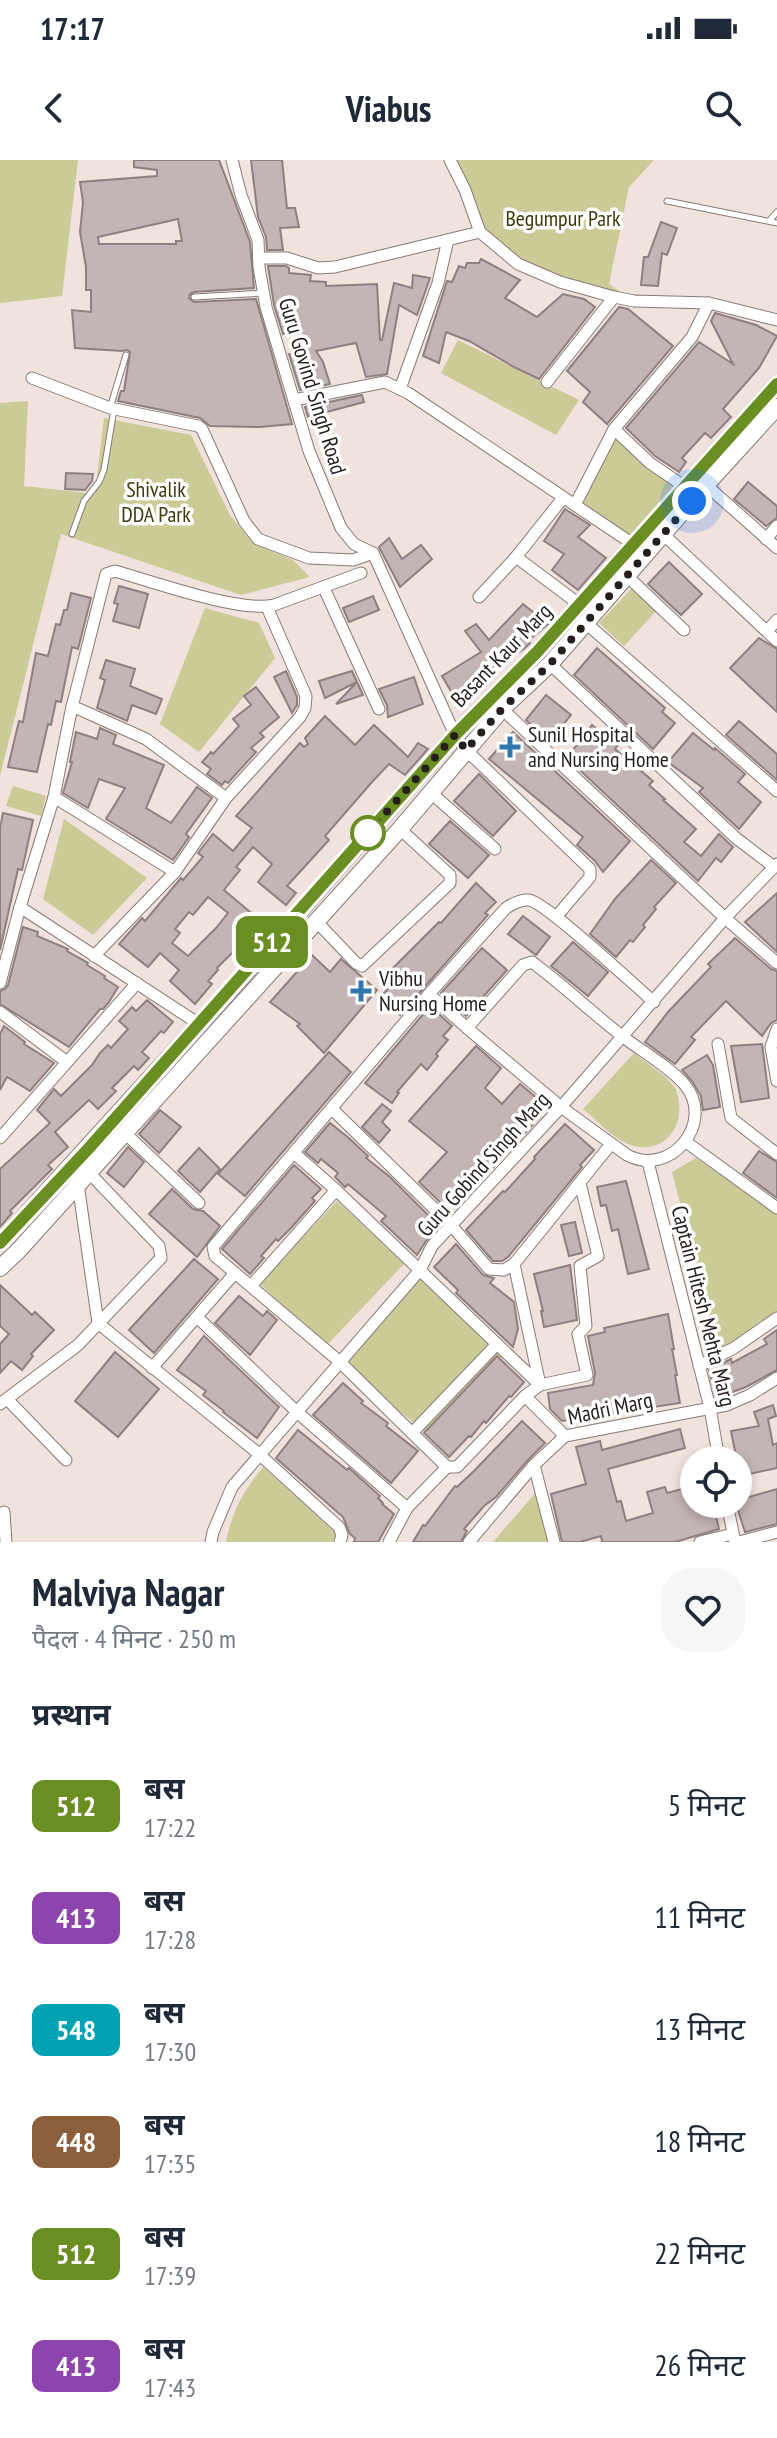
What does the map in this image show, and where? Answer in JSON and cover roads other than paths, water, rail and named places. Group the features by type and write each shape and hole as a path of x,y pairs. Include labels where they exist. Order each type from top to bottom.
{"main road":[{"name":"Basant Kaur Marg","path":"0,1268 18,1251 78,1171 199,1024 455,735 537,652 777,384"},
{"name":"Basant Kaur Marg","path":"0,1243 124,1132 400,829 502,709 550,664 777,407"}],"street":[{"name":"Guru Govind Singh Road","path":"232,160 255,230 264,293 309,451 341,528 354,544 373,553 455,735 466,750 590,869 590,877 556,917"},
{"path":"450,160 480,232 518,264 560,282 614,297 634,301 709,303 777,320"},
{"path":"259,258 287,258 318,268 335,267 480,232"},
{"path":"400,389 438,283 448,240"},
{"path":"547,382 614,297"},
{"path":"575,505 614,429 692,337 709,303"},
{"path":"32,378 112,409 198,426 244,521 258,539 309,558 353,560 373,553"},
{"path":"294,400 385,382 633,544"},
{"path":"614,429 650,463 685,487"},
{"path":"706,485 777,548"},
{"path":"479,597 563,498"},
{"path":"766,539 777,526"},
{"path":"663,534 777,641"},
{"path":"516,557 579,604"},
{"path":"0,983 54,797 72,706 104,579 109,572 115,571 198,595 267,607 361,573"},
{"path":"627,576 684,630"},
{"path":"324,588 379,709"},
{"path":"94,956 175,872 226,798 300,717 306,696 267,607"},
{"path":"767,631 777,620"},
{"path":"586,623 777,791"},
{"path":"550,664 736,838 775,866"},
{"path":"72,706 146,739 226,798"},
{"path":"502,709 777,963"},
{"path":"430,792 495,849"},
{"path":"54,797 175,872"},
{"path":"316,921 362,966 450,883 450,875 400,829"},
{"name":"Guru Gobind Singh Marg","path":"211,1542 232,1487 420,1270 432,1246 561,1107 725,918 775,866"},
{"path":"580,1183 598,1256 580,1266 586,1326 578,1334 587,1375 540,1385 525,1396 457,1467 447,1467 340,1362 215,1256 213,1247 429,994 499,915 514,903 531,901 556,917 654,1002"},
{"path":"20,907 199,1024"},
{"path":"429,994 467,1028 561,1107 638,1161 648,1162 673,1154 693,1130 693,1097 683,1082 621,1036 532,962 523,965 467,1028"},
{"path":"0,1138 137,983"},
{"path":"0,1012 67,1062"},
{"path":"777,1029 771,1047 777,1081"},
{"path":"718,1044 731,1118 777,1154"},
{"path":"332,1109 451,1225 489,1269 504,1270 514,1264 611,1144"},
{"path":"124,1132 199,1203"},
{"path":"686,1142 777,1208"},
{"path":"294,1153 540,1385"},
{"name":"Captain Hitesh Mehta Marg","path":"648,1162 710,1408 717,1446"},
{"path":"66,1460 3,1401 78,1345 161,1258 159,1246 78,1171"},
{"path":"78,1171 98,1323 259,1454 339,1527 342,1535 340,1542"},
{"path":"251,1286 336,1190"},
{"path":"514,1264 540,1385"},
{"path":"152,1368 235,1273"},
{"path":"197,1317 297,1412 407,1508"},
{"path":"699,1366 734,1348 777,1318"},
{"path":"412,1433 497,1344"},
{"name":"Madri Marg","path":"469,1542 534,1465 565,1436 738,1401 777,1378"},
{"path":"525,1396 565,1436"},
{"path":"534,1465 554,1542"},
{"path":"389,1542 407,1508 447,1467"},
{"path":"4,1512 6,1542"},
{"path":"731,1518 736,1539"},
{"path":"700,1542 777,1532"}],"lane":[{"path":"667,201 777,223"},
{"path":"770,220 777,212"},
{"path":"194,297 264,293"},
{"path":"72,534 84,501 104,470 112,409 126,355"}],"place":[{"name":"Sunil Hospital and Nursing Home","path":"510,747"},
{"name":"Vibhu Nursing Home","path":"361,991"}],"park label":[{"name":"Begumpur Park","path":"563,218"},
{"name":"Shivalik DDA Park","path":"156,502"}]}
